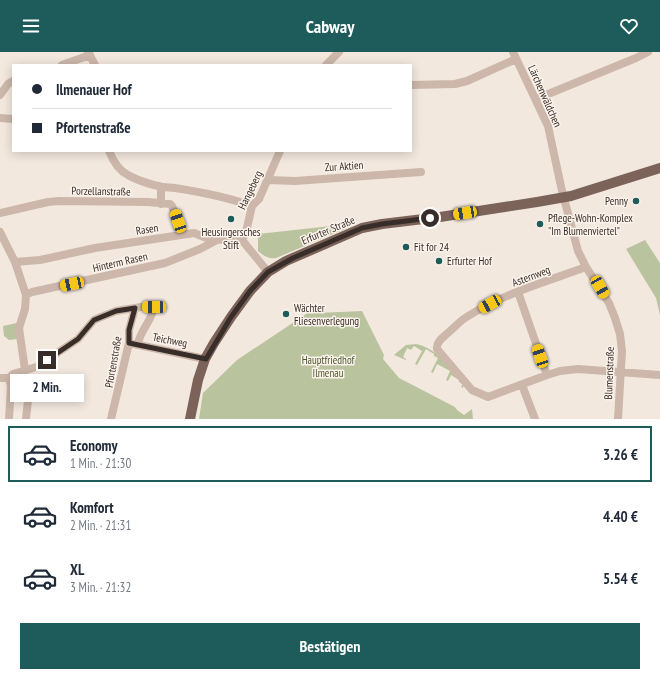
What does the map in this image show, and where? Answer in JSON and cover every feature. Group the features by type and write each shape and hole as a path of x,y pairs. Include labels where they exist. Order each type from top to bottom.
{"main road":[{"name":"Erfurter Straße","path":"190,419 198,380 206,359 231,317 250,291 268,272 293,258 362,228 564,197 622,181 660,168"}],"street":[{"path":"327,64 339,52"},
{"path":"536,99 648,52"},
{"path":"64,64 89,53 94,64"},
{"path":"412,85 455,84 467,81 514,55"},
{"name":"Lärchenwäldchen","path":"514,55 548,126 564,197"},
{"path":"0,95 8,84 12,82"},
{"path":"0,118 12,119"},
{"path":"110,152 120,170 128,176 161,187 173,187 232,199 252,206"},
{"name":"Hangeberg","path":"242,240 246,232 252,206 259,200 280,152"},
{"name":"Zur Aktien","path":"268,180 295,181 420,172"},
{"path":"161,187 161,204"},
{"name":"Blumenstraße","path":"564,197 578,251 609,304 616,318 620,334 622,351 618,419"},
{"name":"Porzellanstraße","path":"0,213 48,202 59,201 148,202 170,204 178,221 180,234"},
{"path":"0,232 15,262 26,295 26,309 20,328 25,370"},
{"name":"Rasen","path":"15,262 40,260 95,248 180,234 194,233 208,239 217,240 242,240"},
{"name":"Hinterm Rasen","path":"26,295 32,292 165,263 200,249 217,240"},
{"path":"242,240 268,272"},
{"name":"Asternweg","path":"522,385 488,397 472,390 439,352 436,346 440,340 464,319 490,304 586,267"},
{"path":"518,292 546,375"},
{"name":"Pfortenstraße","path":"9,378 13,374 36,367 78,339 94,320 116,311 154,307 153,314 139,338 133,344 111,419"},
{"name":"Pfortenstraße","path":"133,344 129,330 135,308"},
{"name":"Teichweg","path":"133,344 206,359"},
{"path":"535,419 522,385 546,375 560,371 578,369 660,375"},
{"path":"0,378 9,378 11,386 9,419"},
{"path":"11,386 29,391 26,419"}],"green space":[{"path":"340,225 352,226 276,258 266,257 258,251 258,234"},
{"path":"645,240 660,263 660,315 656,298 626,249"},
{"name":"Hauptfriedhof Ilmenau","path":"312,310 318,313 362,311 384,355 383,359 399,378 455,407 464,415 472,409 473,419 199,419 203,393 237,360"},
{"path":"17,323 17,339 9,340 4,336 3,326"},
{"path":"416,344 431,350 443,360 464,385 463,388 461,387 463,384 451,375 448,381 446,380 450,371 437,364 433,373 431,372 438,358 426,349 417,365 415,364 422,351 414,346 411,350 407,348 403,357 406,360 394,355 406,345"}],"place":[{"name":"Penny","path":"636,201"},
{"name":"Heusingersches Stift","path":"231,219"},
{"name":"Pflege-Wohn-Komplex \"Im Blumenviertel\"","path":"540,224"},
{"name":"Fit for 24","path":"406,247"},
{"name":"Erfurter Hof","path":"439,261"},
{"name":"Wächter Fliesenverlegung","path":"286,314"}],"route":[{"path":"47,360 78,339 94,320 116,311 135,308 129,330 129,343 206,359 214,343 250,291 268,272 275,267 323,244 362,228 430,218"}]}
